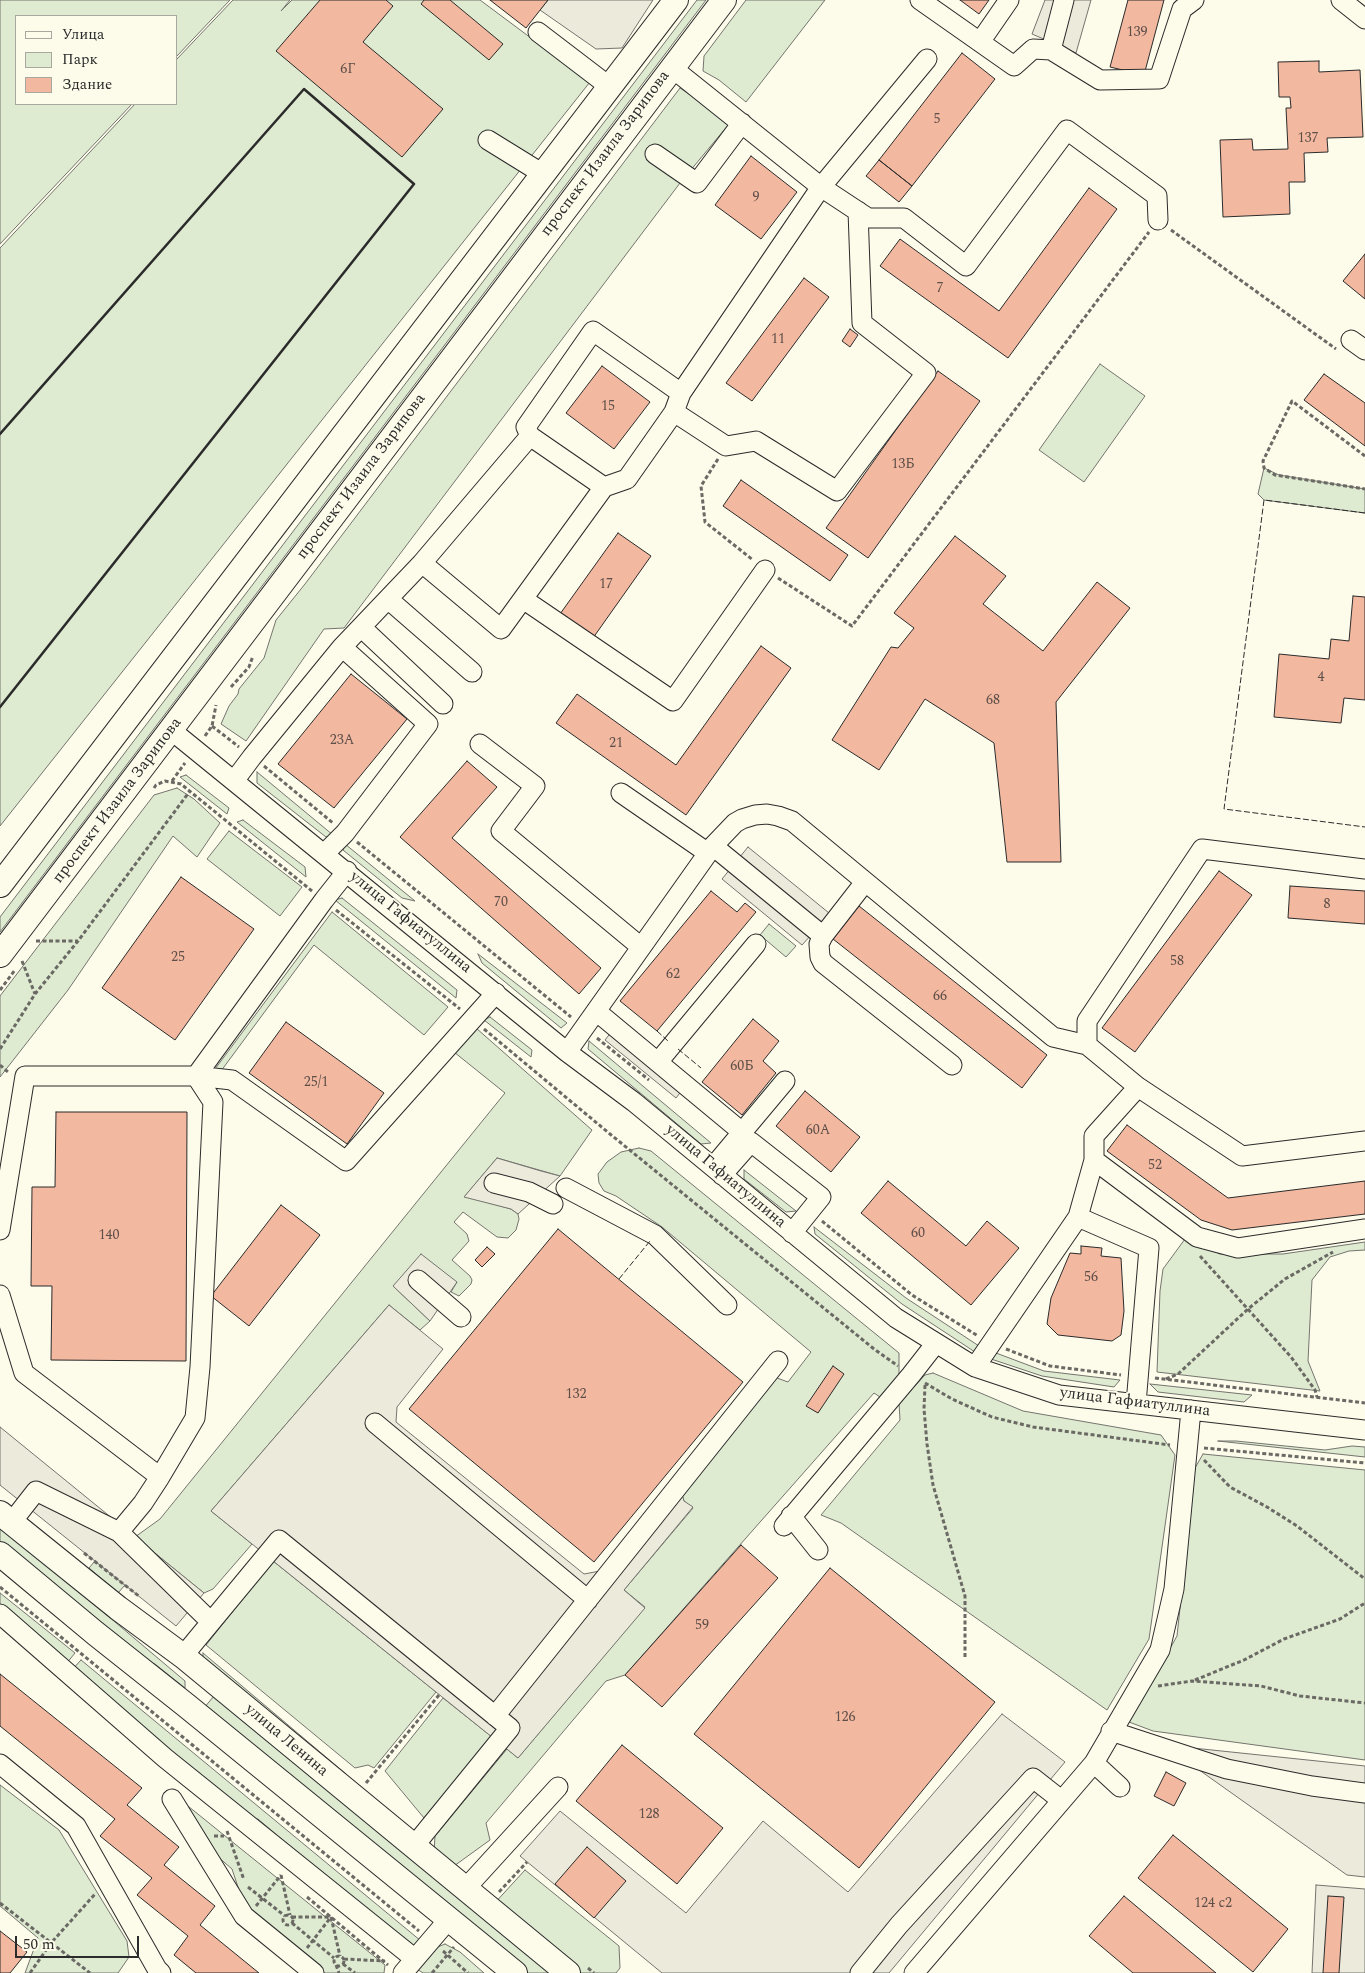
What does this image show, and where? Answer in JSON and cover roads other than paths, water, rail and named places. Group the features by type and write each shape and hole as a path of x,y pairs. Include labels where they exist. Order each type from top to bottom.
{"main road":[{"path":"0,885 676,0"},
{"name":"проспект Изаила Зарипова","path":"11,958 172,730 724,0"},
{"name":"улица Ленина","path":"6,1518 118,1608 183,1656 568,1973"},
{"path":"0,1554 515,1973"},
{"path":"187,1706 211,1679"}],"street":[{"path":"920,0 1014,66 1033,49 1051,50 1100,80 1160,79 1182,9 1194,0"},
{"path":"980,42 1009,0"},
{"path":"1051,50 1064,0"},
{"path":"1341,0 1365,19"},
{"path":"538,32 610,87"},
{"path":"422,563 501,629 604,487 627,480 674,412 681,393 821,186 927,59"},
{"path":"672,67 821,186 858,212 868,218 904,218 966,266 1067,130 1157,196 1158,220"},
{"path":"655,154 697,184 742,123"},
{"path":"488,140 542,174"},
{"path":"674,412 726,446 756,441 837,491 926,373 862,323 858,212"},
{"path":"604,487 530,436 526,427 593,331 681,393"},
{"path":"234,781 342,647 422,563 530,436"},
{"path":"523,599 673,701 765,570"},
{"path":"388,599 472,672"},
{"path":"361,627 444,704"},
{"path":"325,853 345,833 428,724 342,647"},
{"name":"улица Гафиатуллина","path":"172,730 567,1052 634,1102 896,1318 975,1367 1059,1395 1365,1430"},
{"path":"480,744 535,786 501,831 641,947"},
{"path":"621,793 711,849 822,936"},
{"path":"567,1052 711,849 735,823 742,819 754,815 778,816 792,822 1053,1037 1087,1046 1138,1087 1242,1156 1365,1141"},
{"path":"1087,1046 1087,1021 1202,849 1365,869"},
{"path":"196,1076 347,871"},
{"path":"865,882 822,936 818,952 824,964 952,1065"},
{"path":"658,1062 756,944"},
{"path":"0,1230 26,1076 196,1076 232,1080 346,1161 496,993"},
{"path":"596,1011 742,1132"},
{"path":"119,1532 143,1503 195,1418 213,1102 196,1076"},
{"path":"717,1171 742,1132 785,1081"},
{"path":"975,1367 1078,1217 1094,1160 1094,1136 1138,1087"},
{"path":"717,1171 751,1142 821,1197 792,1233"},
{"path":"1094,1160 1197,1237 1238,1248 1361,1230"},
{"path":"494,1182 529,1192 553,1204"},
{"path":"566,1188 655,1235 727,1305"},
{"path":"1078,1217 1149,1248 1136,1404"},
{"path":"418,1280 461,1317"},
{"path":"0,1295 24,1373 160,1477"},
{"path":"818,1550 787,1521 936,1343"},
{"path":"495,1716 778,1360"},
{"path":"914,1973 1094,1763 1160,1650 1174,1589 1191,1410"},
{"path":"375,1423 588,1600"},
{"path":"6,1518 36,1491 119,1532 211,1622"},
{"path":"183,1656 279,1540 510,1728 414,1846"},
{"path":"0,1614 165,1758 409,1966 449,1919"},
{"path":"1111,1731 1227,1769 1312,1786 1365,1793"},
{"path":"1094,1763 1120,1787"},
{"path":"0,1764 76,1826 161,1973"},
{"path":"860,1973 899,1925 1033,1778 1061,1800"},
{"path":"465,1889 558,1787"},
{"path":"172,1799 247,1918 314,1973"}]}
